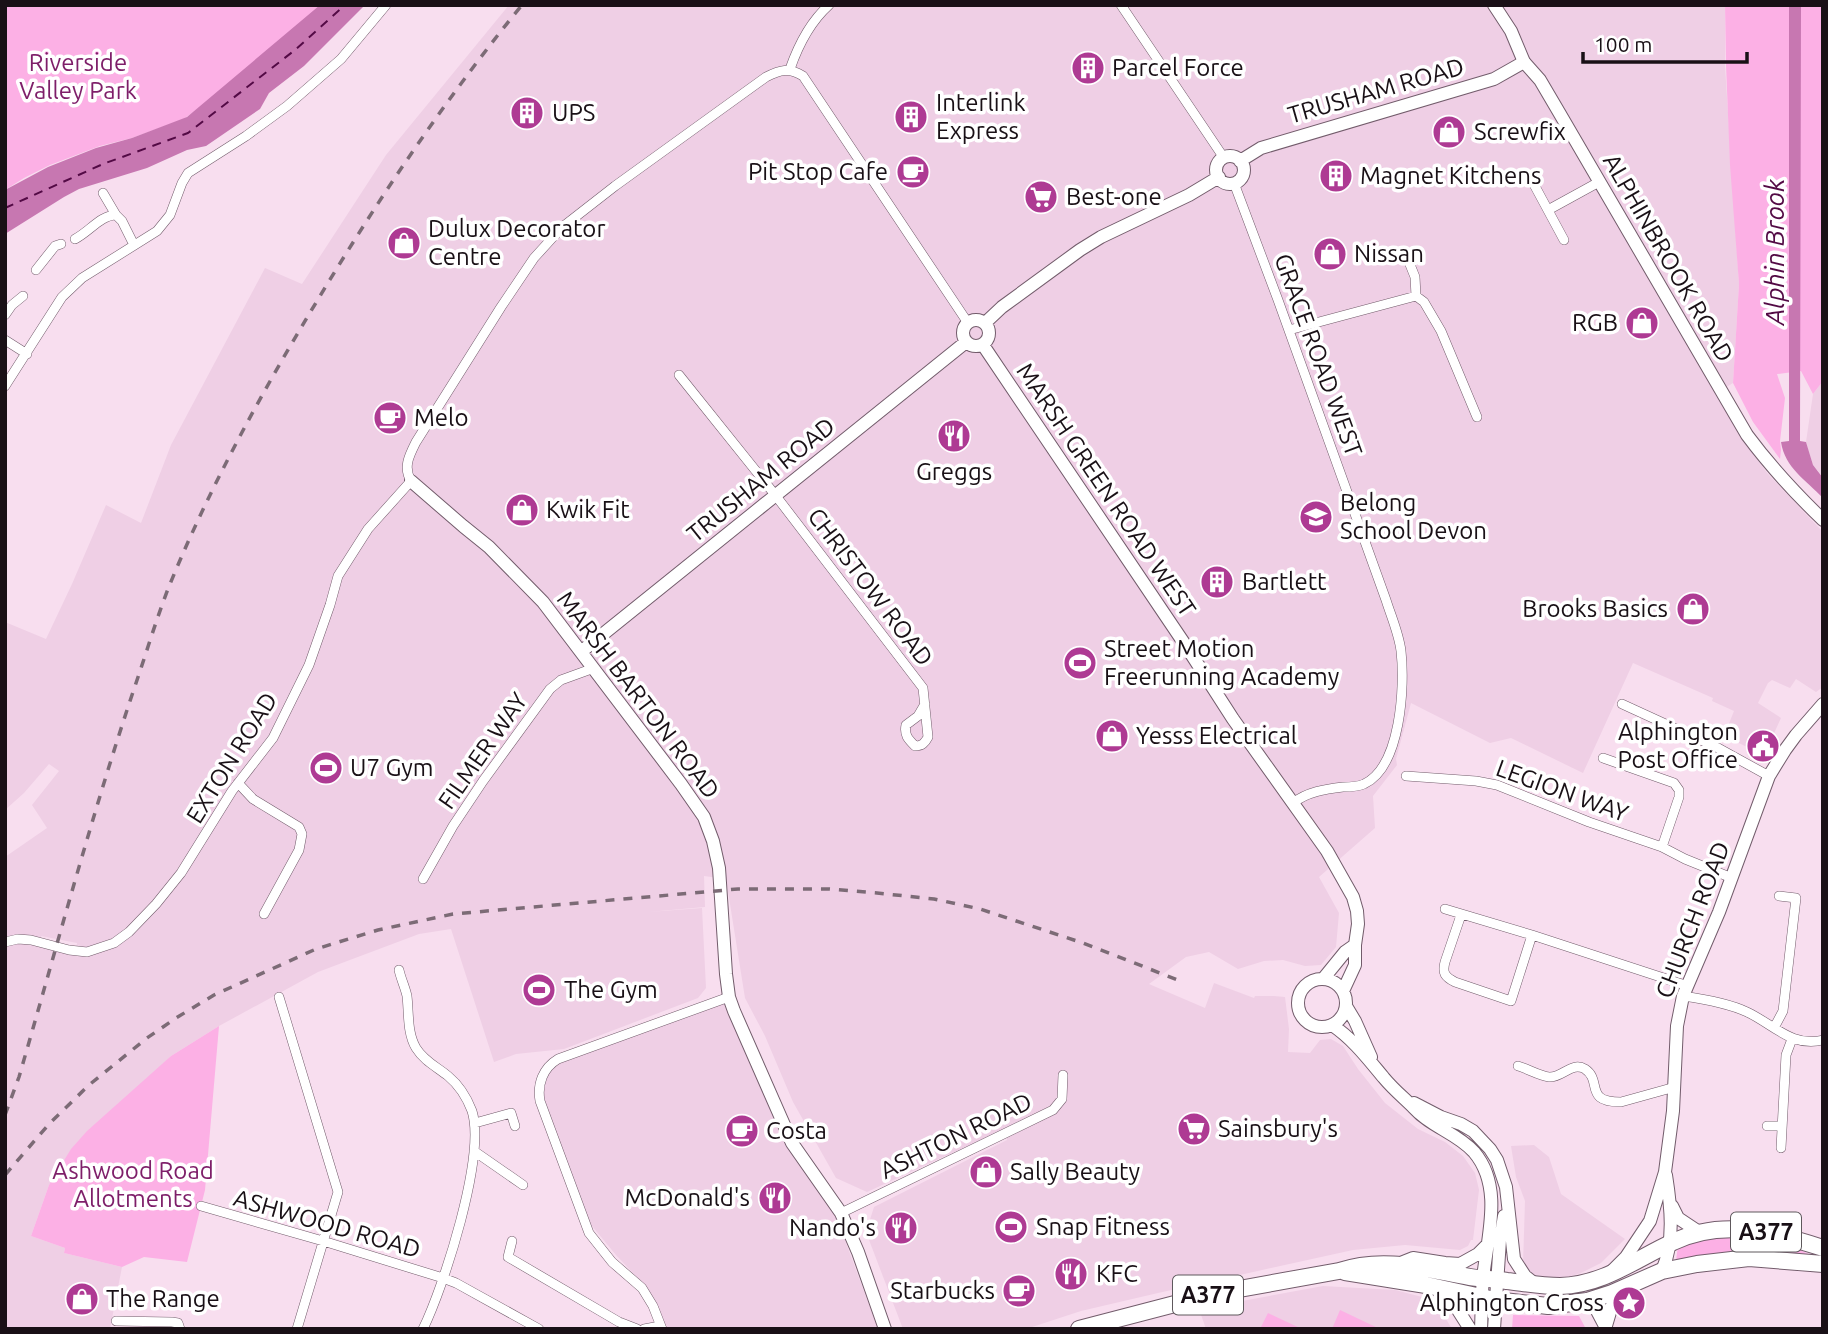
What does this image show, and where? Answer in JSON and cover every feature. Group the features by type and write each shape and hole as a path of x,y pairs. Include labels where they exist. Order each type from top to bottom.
{"highway":[{"name":"A377","path":"1079,1329 1217,1293 1339,1271 1357,1265 1397,1264 1490,1280 1563,1286 1591,1282 1607,1276 1670,1243 1699,1232 1722,1229 1771,1232 1823,1248"},
{"name":"A377","path":"1339,1271 1489,1299 1548,1306 1587,1301 1662,1271 1697,1264 1749,1258 1823,1264"}],"street":[{"path":"5,386 62,298 82,278 157,231 170,215 188,173 287,106 341,59 386,5"},
{"path":"790,69 808,31 828,5"},
{"path":"1121,5 1224,158"},
{"name":"ALPHINBROOK ROAD","path":"1494,5 1511,30 1524,62 1540,80 1747,435 1795,494 1823,520"},
{"name":"TRUSHAM ROAD","path":"1240,160 1261,148 1494,79 1524,62"},
{"path":"411,481 406,466 416,442 501,307 547,243 565,225 716,111 776,72 790,69 803,76 968,323"},
{"path":"1230,156 1240,160 1244,167 1244,172 1234,183 1226,183 1219,177 1218,163 1224,158 1230,156"},
{"path":"985,323 1002,307 1091,244 1219,177"},
{"path":"1530,177 1564,240"},
{"path":"1548,210 1599,181"},
{"name":"GRACE ROAD WEST","path":"1234,183 1289,330 1401,650 1399,718 1390,750 1381,768 1371,780 1359,786 1314,792 1293,803"},
{"path":"103,193 134,245"},
{"path":"75,239 84,235 104,217 116,215"},
{"path":"36,270 55,246 61,244"},
{"path":"1409,262 1415,277 1416,296"},
{"path":"5,315 23,296"},
{"path":"1289,330 1416,296"},
{"path":"1416,296 1424,302 1441,331 1478,417"},
{"path":"975,320 985,323 989,335 983,345 977,347 966,342 963,332 968,323 975,320"},
{"path":"5,340 27,354"},
{"name":"TRUSHAM ROAD","path":"582,651 966,342"},
{"name":"MARSH GREEN ROAD WEST","path":"983,345 1233,719 1327,851 1353,897 1357,911 1355,965 1343,991"},
{"name":"CHRISTOW ROAD","path":"679,375 776,496 923,688 925,704"},
{"name":"MARSH BARTON ROAD","path":"411,481 489,547 543,601 704,817 719,869 729,997 792,1143 841,1213 885,1329"},
{"name":"EXTON ROAD","path":"5,942 31,940 86,952 114,943 130,932 156,904 204,839 223,804 273,738 319,639 338,576 368,529 411,481"},
{"name":"FILMER WAY","path":"423,879 483,781 550,689 561,680 594,668"},
{"path":"1622,704 1718,748 1769,776"},
{"name":"CHURCH ROAD","path":"1607,1276 1626,1257 1650,1221 1665,1172 1675,1087 1677,1026 1685,991 1732,878 1769,776 1790,742 1823,704"},
{"name":"LEGION WAY","path":"1603,758 1674,783 1679,790 1662,848"},
{"name":"LEGION WAY","path":"1406,776 1497,785 1662,848 1732,878"},
{"path":"238,783 253,799 299,827 302,834 299,850 264,914"},
{"path":"1774,1028 1783,1012 1796,898 1779,896"},
{"path":"1445,909 1532,935 1749,1013 1792,1039 1805,1042 1823,1040"},
{"path":"1461,915 1443,969 1444,975 1455,982 1511,1001 1532,935"},
{"path":"1324,979 1345,952 1355,945"},
{"path":"399,970 406,993 415,1046 430,1064 456,1083 471,1109 475,1123 474,1151 461,1217 433,1308 423,1329"},
{"path":"1346,1006 1341,1018 1332,1025 1320,1027 1311,1024 1301,1015 1299,995 1303,988 1314,980 1324,979 1338,985 1376,1067"},
{"path":"279,997 338,1192 297,1329"},
{"path":"644,1329 661,1327 653,1306 642,1288 612,1262 589,1233 540,1101 541,1081 546,1068 565,1056 729,997"},
{"path":"1332,1025 1346,1034 1417,1112 1467,1145 1483,1165 1492,1203 1489,1299 1481,1329"},
{"path":"1781,1148 1786,1055 1792,1039"},
{"path":"1518,1066 1550,1077 1580,1067 1589,1073 1599,1097 1612,1102 1675,1087"},
{"name":"ASHTON ROAD","path":"841,1213 1053,1110 1062,1099 1063,1075"},
{"path":"1404,1098 1461,1124 1482,1140 1497,1160 1507,1195 1514,1259 1525,1276 1535,1284"},
{"path":"475,1123 511,1113 515,1126"},
{"path":"1767,1126 1781,1126"},
{"path":"474,1151 523,1185"},
{"name":"CHURCH ROAD","path":"1662,1271 1670,1243 1670,1202 1665,1172"},
{"path":"1490,1280 1507,1195"},
{"path":"1670,1202 1678,1218 1699,1232"},
{"name":"ASHWOOD ROAD","path":"201,1206 443,1278 538,1329"},
{"path":"512,1241 508,1257 619,1322 637,1329"},
{"path":"1397,1264 1413,1258 1460,1264 1478,1254 1489,1243"},
{"path":"1444,1289 1470,1329"},
{"path":"1605,1327 1613,1302 1622,1289"},
{"path":"1489,1299 1494,1329"},
{"path":"1587,1301 1595,1307 1605,1327"},
{"path":"116,1321 172,1322 178,1323 180,1329"}],"shaded area":[{"path":"320,5 365,5 304,66 269,93 260,109 206,146 187,150 147,168 79,189 5,234 5,190 48,167 187,117"},
{"path":"509,5 1725,5 1725,66 1739,284 1733,383 1715,394 1768,474 1823,532 1823,687 1816,692 1796,679 1790,688 1772,680 1768,683 1758,703 1781,718 1764,755 1724,736 1734,711 1712,701 1713,698 1633,663 1583,773 1511,738 1490,743 1411,703 1396,759 1397,765 1373,796 1375,828 1319,877 1339,913 1336,947 1321,965 1305,966 1283,960 1264,961 1238,969 1209,952 1186,957 1149,984 1205,1008 1214,983 1254,998 1285,997 1289,1029 1288,1052 1310,1053 1320,1040 1331,1039 1343,1046 1385,1103 1418,1129 1445,1142 1463,1156 1475,1173 1479,1190 1473,1240 1468,1246 1460,1250 1405,1245 1353,1250 1081,1311 1026,1329 903,1329 866,1232 874,1207 1007,1140 1004,1129 867,1192 836,1178 793,1102 765,1036 745,998 726,879 704,876 705,907 648,912 702,908 706,988 698,998 564,1049 516,1054 494,1062 451,929 419,934 318,972 219,1026 171,1056 49,1185 31,1236 65,1248 64,1253 122,1267 110,1329 5,1329 5,857 47,828 32,805 59,771 49,764 5,810 5,622 46,639 106,505 141,523 171,445 265,268 302,284 386,155","holes":["41,936 77,943 72,955 38,946"]},
{"path":"1789,5 1801,5 1800,441 1806,442 1813,465 1823,478 1823,498 1792,466 1781,442 1789,441"},
{"path":"1823,381 1823,477 1813,465 1806,442 1813,394"},
{"path":"727,1000 767,1096 836,1216 878,1329 664,1329 646,1287 587,1220 542,1093 552,1067 578,1054"},
{"path":"1534,1145 1549,1157 1561,1194 1625,1239 1601,1263 1581,1273 1545,1284 1527,1277 1523,1265 1525,1201 1516,1177 1511,1146"},
{"path":"1323,1286 1395,1290 1426,1298 1443,1314 1452,1329 1206,1329 1199,1309"}],"green space":[{"name":"Riverside Valley Park","path":"5,5 328,5 297,34 184,119 50,165 5,190"},
{"path":"1725,5 1823,5 1823,381 1813,394 1801,371 1777,374 1785,398 1780,459 1753,422 1733,383 1739,284 1730,165"},
{"name":"Ashwood Road Allotments","path":"219,1026 205,1190 187,1262 144,1257 122,1267 64,1253 65,1248 31,1236 49,1185 71,1149 87,1131 171,1056"},
{"path":"1715,1236 1764,1240 1809,1254 1746,1251 1676,1261 1678,1245"},
{"path":"1340,1310 1380,1329 1332,1329"},
{"path":"1268,1313 1302,1329 1260,1329"},
{"path":"1513,1315 1579,1316 1586,1329 1512,1329"}],"ferry route":[{"path":"5,208 103,164 188,133 295,50 345,5"}],"railway":[{"path":"5,1115 19,1077 119,734 164,601 200,515 276,370 364,224 440,112 522,5"},
{"path":"5,1175 49,1124 89,1085 147,1038 214,995 316,949 378,930 453,914 738,889 829,889 877,893 934,899 980,909 1083,943 1183,982"}],"place":[{"name":"Parcel Force","path":"1088,68"},
{"name":"UPS","path":"527,113"},
{"name":"Interlink Express","path":"911,117"},
{"name":"Screwfix","path":"1449,132"},
{"name":"Pit Stop Cafe","path":"913,172"},
{"name":"Magnet Kitchens","path":"1336,176"},
{"name":"Best-one","path":"1041,197"},
{"name":"Dulux Decorator Centre","path":"404,243"},
{"name":"Nissan","path":"1330,254"},
{"name":"RGB","path":"1642,323"},
{"name":"Melo","path":"390,418"},
{"name":"Greggs","path":"954,436"},
{"name":"Kwik Fit","path":"522,510"},
{"name":"Belong School Devon","path":"1316,517"},
{"name":"Bartlett","path":"1217,582"},
{"name":"Brooks Basics","path":"1693,609"},
{"name":"Street Motion Freerunning Academy","path":"1080,663"},
{"name":"Yesss Electrical","path":"1112,736"},
{"name":"Alphington Post Office","path":"1763,746"},
{"name":"U7 Gym","path":"326,768"},
{"name":"The Gym","path":"539,990"},
{"name":"Sainsbury's","path":"1194,1129"},
{"name":"Costa","path":"742,1131"},
{"name":"Sally Beauty","path":"986,1172"},
{"name":"McDonald's","path":"775,1198"},
{"name":"Snap Fitness","path":"1011,1227"},
{"name":"Nando's","path":"901,1228"},
{"name":"KFC","path":"1071,1274"},
{"name":"Starbucks","path":"1019,1291"},
{"name":"The Range","path":"82,1299"},
{"name":"Alphington Cross","path":"1629,1303"}],"water label":[{"name":"Alphin Brook","path":"1775,252"}]}
